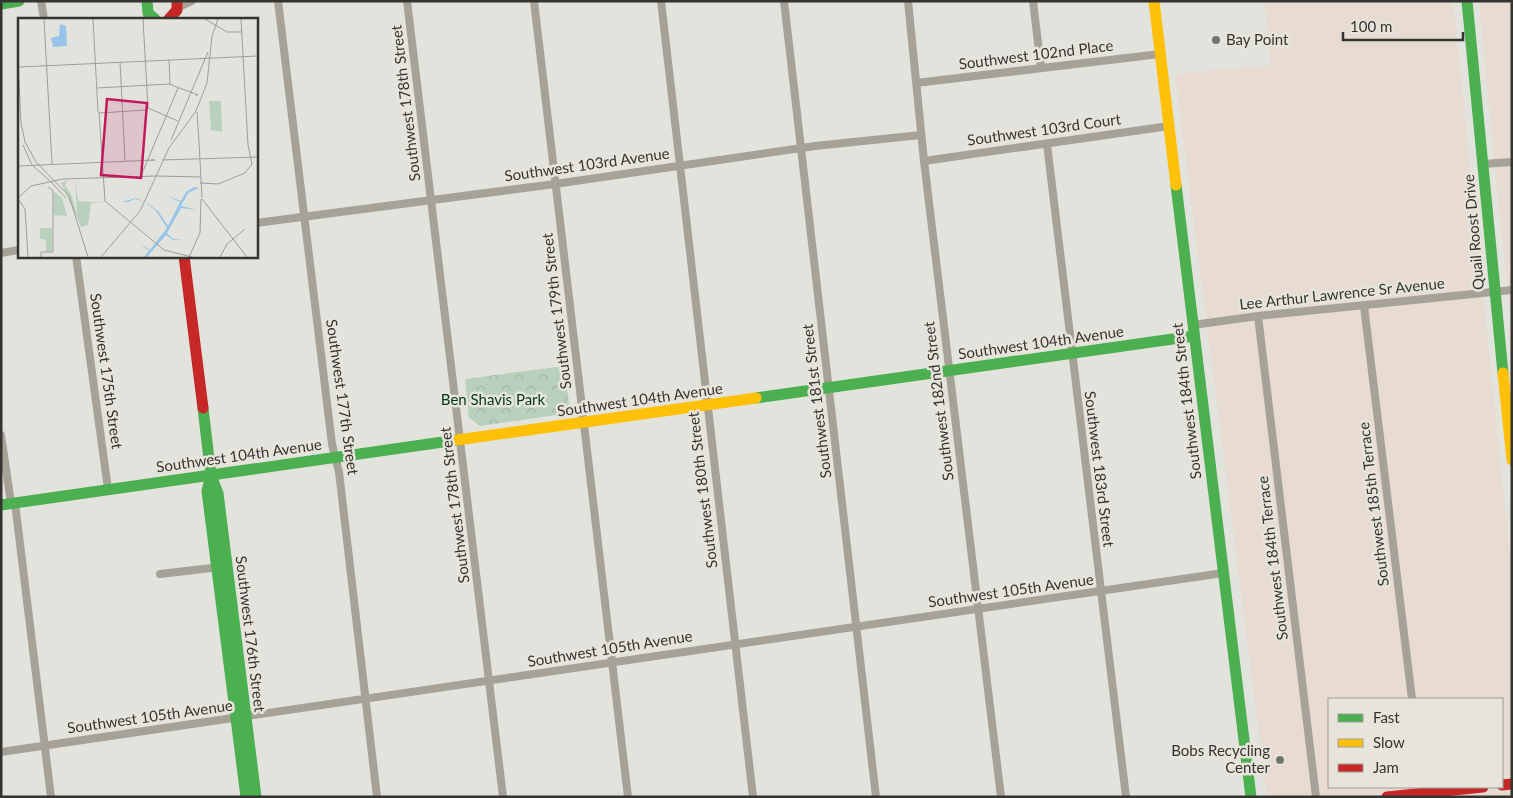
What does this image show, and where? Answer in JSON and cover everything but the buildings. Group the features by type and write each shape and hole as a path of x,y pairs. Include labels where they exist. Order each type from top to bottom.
{"street":[{"path":"1,4 19,1"},
{"path":"41,1 44,18"},
{"path":"170,18 175,14 177,5 192,1"},
{"name":"Southwest 177th Street","path":"278,1 377,797"},
{"name":"Southwest 178th Street","path":"407,1 503,797"},
{"name":"Southwest 179th Street","path":"534,1 628,797"},
{"name":"Southwest 180th Street","path":"661,1 753,797"},
{"name":"Southwest 181st Street","path":"784,1 876,797"},
{"name":"Southwest 182nd Street","path":"908,1 924,161 1001,797"},
{"path":"1033,1 1041,68"},
{"name":"Southwest 184th Street","path":"1154,1 1251,797"},
{"name":"Quail Roost Drive","path":"1467,1 1495,292 1510,420 1512,460"},
{"path":"146,2 153,18"},
{"name":"Southwest 102nd Place","path":"916,83 1160,54"},
{"name":"Southwest 103rd Court","path":"924,161 1169,126"},
{"name":"Southwest 103rd Avenue","path":"258,223 556,184 801,149 921,135"},
{"name":"Southwest 183rd Street","path":"1046,144 1126,797"},
{"path":"1483,164 1512,162"},
{"path":"1,253 18,250"},
{"name":"Southwest 175th Street","path":"76,258 108,489"},
{"name":"Southwest 176th Street","path":"184,258 211,476 207,491 222,567 241,717 256,797"},
{"path":"1495,292 1512,290"},
{"name":"Lee Arthur Lawrence Sr Avenue","path":"1194,331 1258,316 1495,292"},
{"name":"Southwest 185th Terrace","path":"1364,306 1412,698"},
{"name":"Southwest 184th Terrace","path":"1258,316 1316,797"},
{"name":"Southwest 104th Avenue","path":"9,504 1071,354 1194,331"},
{"path":"1,434 9,504 51,797"},
{"path":"160,574 222,567"},
{"name":"Southwest 105th Avenue","path":"1,752 1223,573"},
{"name":"Southwest 176th Street","path":"241,717 246,797"},
{"path":"1387,797 1423,790 1464,788"}],"shaded area":[{"path":"1264,1 1453,1 1512,575 1512,797 1267,797 1175,74 1271,65"},
{"path":"1479,1 1512,1 1512,329 1498,198"}],"green space":[{"name":"Ben Shavis Park","path":"564,366 569,403 568,408 563,414 480,426 469,418 465,379"}],"traffic: fast":[{"path":"1,4 19,1"},
{"path":"147,1 148,13 154,18"},
{"path":"1467,1 1503,373"},
{"path":"1176,185 1251,797"},
{"path":"756,398 1194,336"},
{"path":"203,408 211,476 218,493 256,797"},
{"path":"1,505 457,440"},
{"path":"211,476 207,491 246,797"}],"traffic: slow":[{"path":"1154,1 1176,185"},
{"path":"1503,373 1512,460"},
{"path":"457,440 756,398"}],"traffic: jam":[{"path":"170,18 177,10 177,1"},
{"path":"184,258 203,408"},
{"path":"1503,785 1512,784"},
{"path":"1387,797 1473,788"}],"place":[{"name":"Bay Point","path":"1216,40"},
{"name":"Bobs Recycling Center","path":"1280,760"}]}
